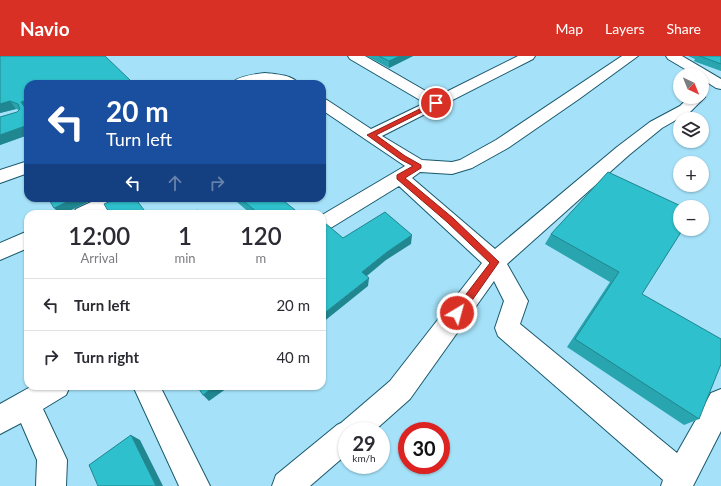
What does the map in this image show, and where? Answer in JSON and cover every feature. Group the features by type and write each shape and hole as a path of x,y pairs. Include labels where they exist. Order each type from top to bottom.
{"street":[{"path":"355,56 436,103"},
{"path":"371,135 528,56"},
{"path":"326,222 409,172 452,168 466,164 508,140 631,56"},
{"path":"673,56 719,81 709,89"},
{"path":"253,80 264,77 281,80"},
{"path":"363,422 400,390 495,262 623,151 656,125 685,109 690,104"},
{"path":"326,106 402,157 409,172 450,220 495,262 516,301 507,328 678,481 721,403"},
{"path":"0,177 24,168"},
{"path":"92,210 108,202"},
{"path":"0,252 24,241"},
{"path":"0,420 51,390"},
{"path":"148,390 195,486"},
{"path":"27,405 52,460 51,486"},
{"path":"287,486 338,443"}],"building":[{"path":"0,56 105,56 130,80 24,80 24,101 21,102 24,106 24,126 0,135 0,117 17,112 20,109 18,104 10,101 0,104"},
{"path":"379,56 400,56 389,61"},
{"path":"700,56 721,56 721,64"},
{"path":"608,172 673,202 673,236 679,236 642,294 721,339 721,364 699,419 575,339 619,272 551,234"},
{"path":"50,202 67,202 54,208"},
{"path":"109,202 138,202 144,210 108,210 104,204"},
{"path":"245,202 285,202 295,210 254,210"},
{"path":"385,212 412,235 387,252 362,272 369,278 326,312 326,224 343,238"},
{"path":"200,390 210,390 203,395"},
{"path":"131,435 156,486 98,486 89,465"}],"route":[{"path":"436,103 371,135 402,157 418,166 400,177 450,220 495,262 457,313"}]}
